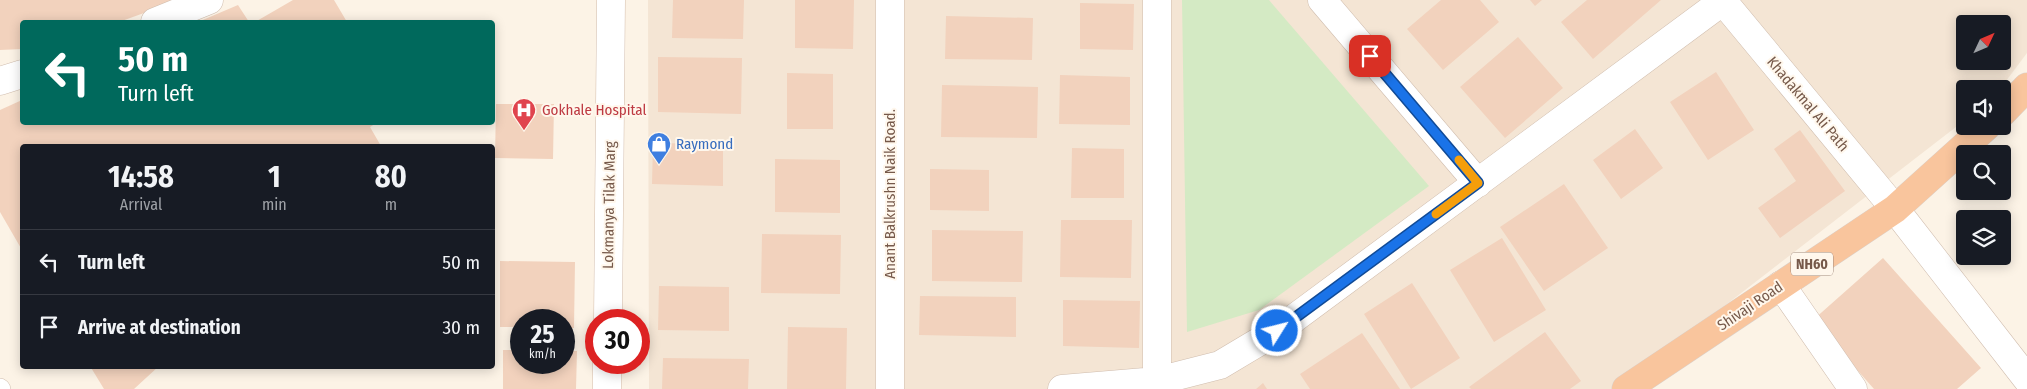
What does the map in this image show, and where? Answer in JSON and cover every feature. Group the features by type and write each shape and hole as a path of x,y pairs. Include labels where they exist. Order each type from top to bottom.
{"highway":[{"path":"2011,104 2027,88"},
{"name":"Shivaji Road","path":"1626,389 1894,209 1977,135"}],"street":[{"path":"160,20 209,0"},
{"name":"Lokmanya Tilak Marg","path":"608,309 611,0"},
{"name":"Anant Balkrushn Naik Road.","path":"890,0 890,389"},
{"path":"1157,0 1160,385"},
{"path":"1322,0 1478,183"},
{"path":"1062,389 1160,385 1220,365 1277,331 1723,1"},
{"name":"Khadakmal Ali Path","path":"1723,1 1894,209 2027,379"},
{"path":"0,81 20,75"},
{"path":"1781,285 1853,389"},
{"path":"607,374 607,389"}],"shaded area":[{"path":"648,0 2027,0 2027,53 2007,80 1956,80 1956,127 1617,389 649,389"}],"green space":[{"path":"1182,0 1269,0 1429,186 1259,310 1187,332"}],"building":[{"path":"0,0 175,0 169,4 125,20 20,20 20,49 0,50"},
{"path":"293,0 334,0 346,20 258,20"},
{"path":"673,0 744,0 743,39 672,38"},
{"path":"795,0 854,0 853,49 795,48"},
{"path":"1441,0 1480,0 1499,22 1443,70 1407,29"},
{"path":"1530,0 1542,0 1535,6"},
{"path":"1587,0 1661,0 1593,59 1561,22"},
{"path":"1080,3 1134,4 1133,50 1080,49"},
{"path":"238,5 248,20 203,20"},
{"path":"946,16 1033,18 1032,60 945,59"},
{"path":"1518,37 1563,88 1505,138 1460,87"},
{"path":"658,57 742,58 741,114 658,112"},
{"path":"1716,72 1754,130 1708,160 1670,102"},
{"path":"787,73 833,74 833,129 787,129"},
{"path":"1060,75 1130,77 1130,125 1059,124"},
{"path":"942,85 1038,87 1037,138 941,137"},
{"path":"20,101 20,125 373,125 370,127 380,144 20,144 20,247 0,212 0,110"},
{"path":"496,104 554,104 553,159 495,158"},
{"path":"1635,129 1663,168 1621,199 1593,160"},
{"path":"1800,130 1845,191 1780,238 1758,208 1796,181 1774,149"},
{"path":"653,143 723,144 723,186 652,184"},
{"path":"1072,148 1124,149 1124,198 1071,198"},
{"path":"775,159 840,160 840,213 775,212"},
{"path":"930,169 989,170 989,211 930,210"},
{"path":"1564,184 1608,248 1544,291 1500,227"},
{"path":"1061,220 1132,220 1131,278 1060,277"},
{"path":"932,230 1023,231 1022,282 932,281"},
{"path":"762,234 841,235 840,294 761,293"},
{"path":"1502,238 1546,310 1494,342 1450,270"},
{"path":"1883,258 1981,368 1957,389 1874,389 1813,320"},
{"path":"500,261 575,262 574,309 510,309 510,327 500,327"},
{"path":"1412,283 1460,358 1411,389 1364,314"},
{"path":"659,286 729,287 729,331 658,330"},
{"path":"920,296 1016,297 1016,337 919,335"},
{"path":"1063,300 1140,301 1139,348 1063,346"},
{"path":"788,327 847,328 846,389 787,389"},
{"path":"1545,332 1581,381 1570,389 1471,389 1469,387"},
{"path":"1362,333 1400,389 1310,389 1300,374"},
{"path":"503,350 510,350 510,374 575,374 575,351 577,351 576,389 503,389"},
{"path":"663,358 749,359 748,389 662,389"},
{"path":"92,369 156,369 134,389 104,389"},
{"path":"1263,383 1267,389 1256,389"}],"slow traffic":[{"path":"1436,214 1478,183 1459,160"}],"place":[{"name":"Gokhale Hospital","path":"524,131"},
{"name":"Raymond","path":"659,165"}],"route":[{"path":"1277,331 1478,183 1370,56"}]}
